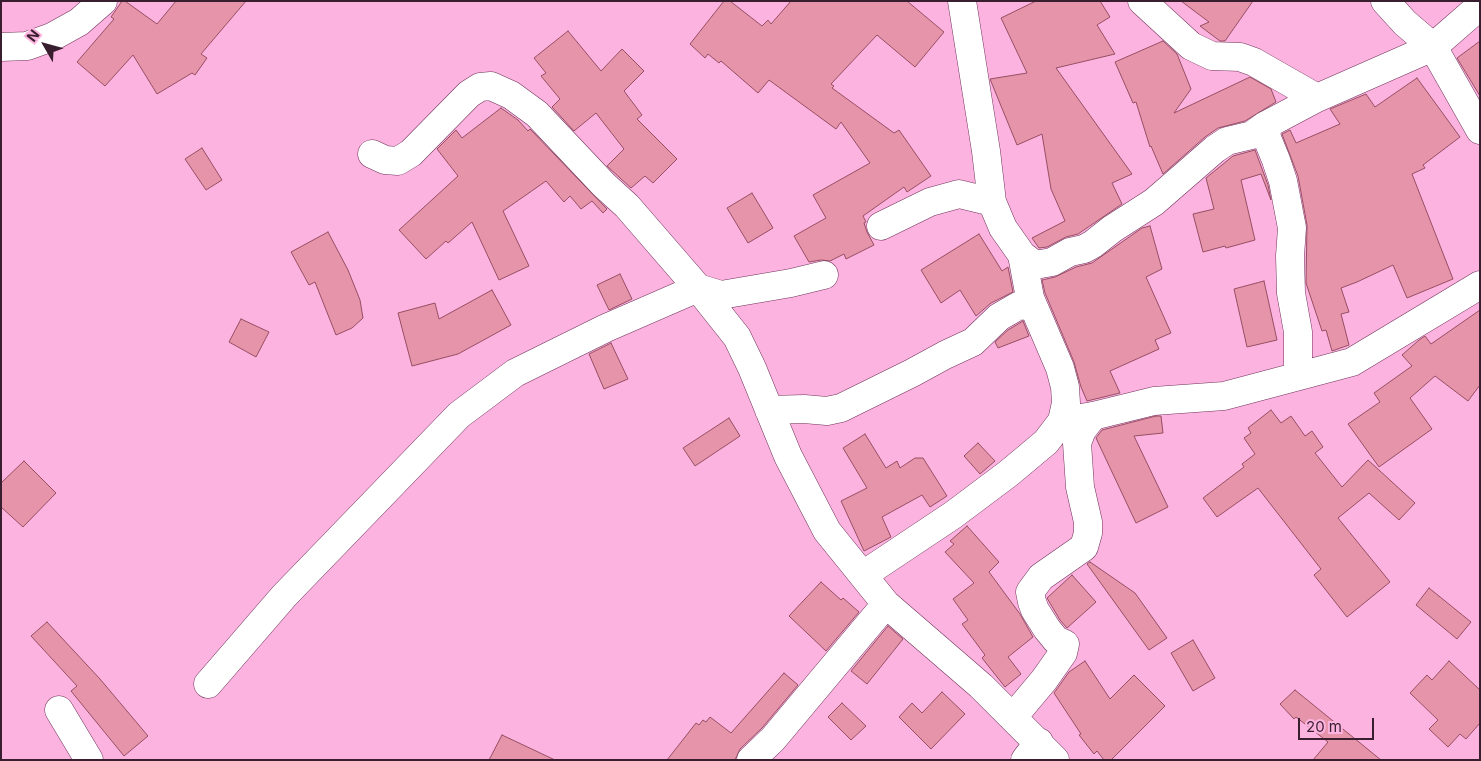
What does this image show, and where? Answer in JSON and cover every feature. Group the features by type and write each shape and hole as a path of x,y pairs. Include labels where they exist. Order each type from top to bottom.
{"street":[{"path":"1,47 27,46 52,37 79,22 103,1"},
{"path":"962,1 986,151 992,202 1003,228 1022,255 1035,265 1052,262 1070,252 1084,249 1093,244 1112,229 1154,202 1215,149 1227,141 1252,135 1266,125 1317,98 1433,47 1480,6"},
{"path":"1142,1 1191,46 1212,56 1240,57 1254,62 1317,98"},
{"path":"1386,1 1405,23 1433,47 1480,130"},
{"path":"372,154 385,160 398,161 411,153 469,94 480,87 491,86 511,95 538,114 604,185 627,206 698,288 737,337 752,368 788,456 827,531 886,604 981,686 1013,717 1040,754"},
{"path":"1266,125 1267,138 1282,181 1292,228 1290,256 1291,293 1298,332 1298,376"},
{"path":"881,226 930,202 959,194 992,202"},
{"path":"863,575 953,515 1009,473 1046,442 1062,421 1066,403 1065,387 1060,368 1030,298 1022,255"},
{"path":"208,684 284,596 459,415 515,373 606,328 698,288 721,295 791,283 824,275"},
{"path":"1062,421 1093,416 1154,401 1224,396 1352,362 1452,303 1480,284"},
{"path":"769,410 804,409 827,411 841,408 973,342 999,317 1018,306 1033,305"},
{"path":"1013,717 1044,680 1063,653 1065,644 1056,640 1047,629 1035,610 1030,592 1042,577 1084,547 1088,532 1088,522 1080,487 1078,443 1082,430 1093,416"},
{"path":"751,760 773,739 886,604"},
{"path":"60,710 89,760"}],"building":[{"path":"122,1 125,1 157,24 176,1 246,1 201,54 207,58 195,75 192,73 157,94 133,55 105,86 77,62 114,19 111,17"},
{"path":"724,1 730,1 762,26 768,20 771,24 791,1 907,1 944,32 915,67 877,35 831,84 834,86 832,88 894,133 899,130 931,176 907,192 904,187 863,216 867,232 874,245 846,259 844,254 830,261 809,262 794,236 826,218 813,195 870,163 841,122 836,129 769,80 758,93 721,61 719,63 708,54 705,58 690,44"},
{"path":"1036,1 1100,1 1110,17 1097,25 1115,54 1056,68 1132,174 1112,183 1122,204 1078,234 1066,237 1047,247 1039,248 1032,238 1065,221 1051,189 1042,134 1017,145 990,79 1027,73 1001,18"},
{"path":"1181,1 1253,1 1225,41 1220,41 1200,26 1209,22"},
{"path":"568,31 601,71 622,49 644,71 624,91 642,115 637,119 677,159 653,183 645,176 631,188 607,166 624,149 596,113 574,131 552,107 560,99 541,76 546,73 534,58"},
{"path":"1163,41 1177,54 1191,89 1174,113 1250,77 1271,89 1276,102 1245,121 1218,128 1163,174 1150,147 1136,102 1133,103 1115,62"},
{"path":"1480,41 1480,96 1457,58"},
{"path":"1417,78 1460,137 1423,165 1425,168 1412,174 1453,279 1407,298 1393,265 1341,288 1349,312 1341,314 1349,345 1332,351 1326,330 1322,331 1306,283 1307,225 1298,176 1282,134 1290,130 1296,143 1340,124 1330,109 1366,94 1375,107"},
{"path":"501,108 518,120 528,131 530,129 607,209 603,213 592,201 581,209 570,196 564,202 546,181 503,211 529,266 499,280 472,222 426,259 399,230 458,176 437,149 456,130 462,138"},
{"path":"202,148 222,180 206,190 185,159"},
{"path":"1255,150 1268,185 1271,200 1261,174 1241,180 1255,240 1203,252 1193,214 1214,209 1206,178 1233,156"},
{"path":"752,193 773,228 748,243 727,208"},
{"path":"1150,226 1162,269 1146,277 1171,333 1155,340 1159,349 1110,371 1120,393 1087,401 1074,362 1045,293 1042,280 1092,263 1142,228"},
{"path":"328,232 348,270 360,300 363,318 352,328 336,335 315,282 309,285 291,252"},
{"path":"979,234 1002,271 1008,267 1013,292 991,303 976,316 960,290 941,303 921,270"},
{"path":"620,274 632,299 609,310 597,285"},
{"path":"1264,281 1277,340 1247,347 1234,289"},
{"path":"492,290 511,325 458,354 412,366 398,313 435,303 439,319"},
{"path":"1480,310 1480,385 1468,401 1435,376 1410,398 1432,429 1379,467 1348,424 1380,402 1374,393 1412,366 1402,355 1419,340 1425,336 1431,344"},
{"path":"241,319 269,332 256,357 229,342"},
{"path":"1023,321 1029,336 998,348 995,342 1008,330"},
{"path":"611,343 628,379 604,389 589,354"},
{"path":"1271,410 1281,423 1291,416 1305,436 1312,431 1323,447 1315,453 1342,487 1368,460 1415,503 1399,520 1369,493 1338,518 1390,582 1347,617 1314,575 1321,569 1258,488 1217,517 1203,498 1244,467 1242,464 1255,454 1244,438 1251,433 1248,428"},
{"path":"1161,416 1163,433 1134,436 1168,507 1136,523 1096,438 1102,430"},
{"path":"729,418 740,436 695,466 683,448"},
{"path":"865,434 886,468 897,461 900,468 915,458 923,458 947,496 930,507 922,495 882,517 891,537 864,551 841,501 867,488 843,448"},
{"path":"978,443 995,461 980,474 964,456"},
{"path":"24,461 56,493 23,527 1,507 1,483"},
{"path":"967,526 999,562 989,572 1020,614 1033,637 1008,657 1021,674 1005,687 982,658 985,655 962,624 968,620 953,599 974,583 945,552 954,544 950,541"},
{"path":"1090,562 1135,593 1167,638 1149,650 1087,564"},
{"path":"1072,575 1096,602 1067,628 1047,598"},
{"path":"821,582 841,600 843,598 859,612 826,651 789,616"},
{"path":"1429,588 1471,622 1457,639 1416,605"},
{"path":"47,622 100,679 148,736 124,756 71,691 77,686 31,636"},
{"path":"888,626 903,639 867,684 851,671"},
{"path":"1193,640 1215,678 1193,691 1171,653"},
{"path":"1085,661 1110,699 1134,675 1165,706 1111,760 1104,760 1097,751 1094,754 1079,735 1081,734 1054,693 1069,672"},
{"path":"1449,661 1480,690 1480,723 1466,739 1460,734 1448,747 1429,729 1438,720 1410,693 1427,675 1432,680"},
{"path":"784,673 798,685 762,728 740,749 735,760 667,760 696,723 699,725 703,720 706,722 710,717 731,733"},
{"path":"1295,690 1381,760 1313,760 1328,742 1296,717 1294,719 1280,704"},
{"path":"942,692 965,714 931,749 899,717 912,703 922,713"},
{"path":"842,703 866,726 851,740 828,717"},
{"path":"502,735 555,760 489,760"}]}
